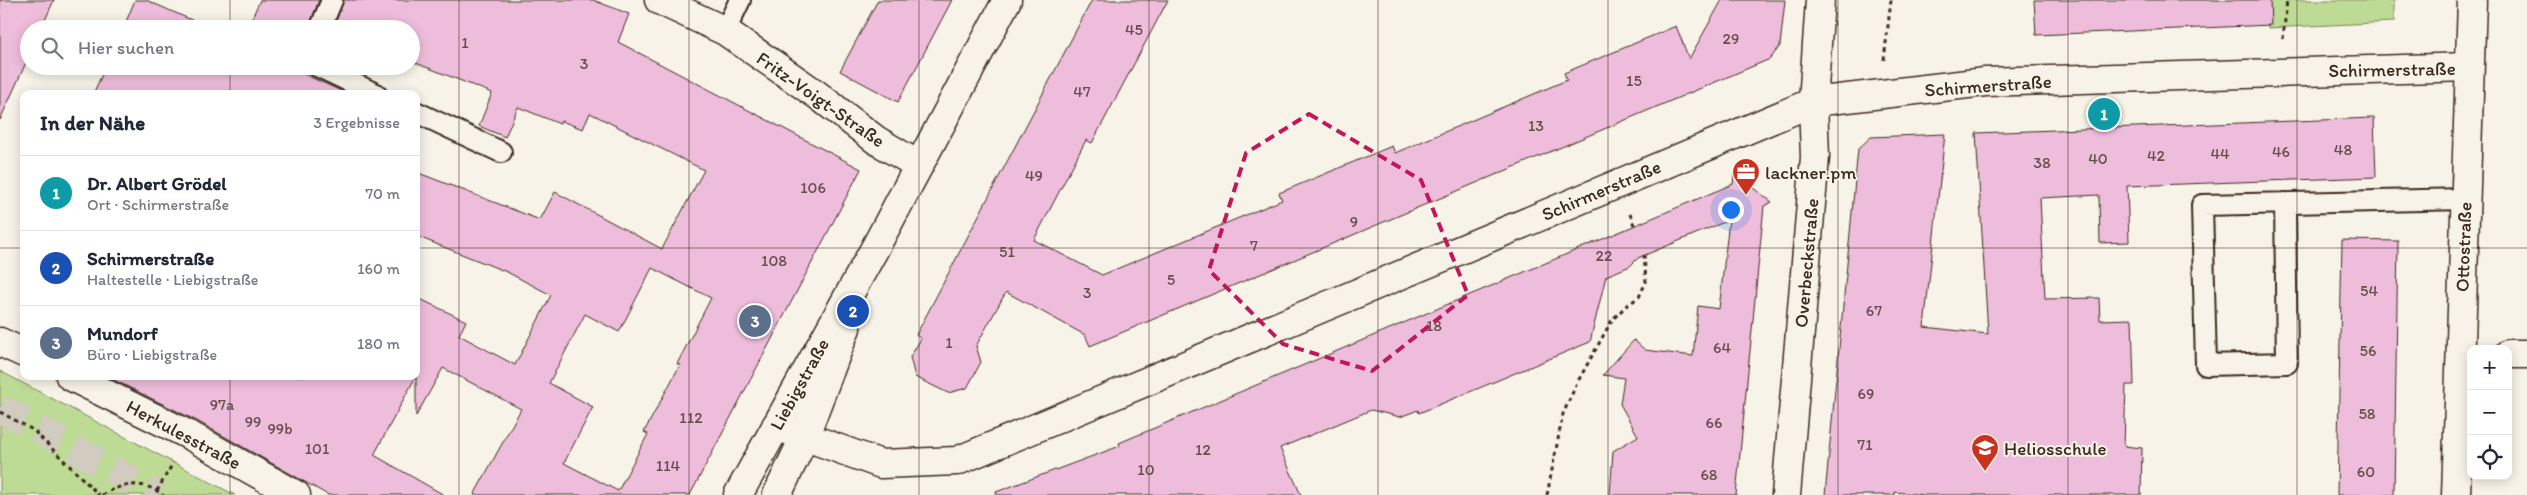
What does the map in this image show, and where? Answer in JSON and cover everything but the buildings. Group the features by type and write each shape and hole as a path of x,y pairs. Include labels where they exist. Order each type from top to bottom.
{"street":[{"name":"Fritz-Voigt-Straße","path":"658,0 725,31 816,94 876,140 918,165"},
{"name":"Liebigstraße","path":"738,495 876,248 918,165 1007,0"},
{"name":"Overbeckstraße","path":"1786,495 1814,157 1813,102 1820,0"},
{"name":"Ottostraße","path":"2456,495 2465,354 2465,199 2472,0"},
{"name":"Schirmerstraße","path":"776,426 804,438 880,464 957,461 1813,102 1985,82 2469,67"},
{"name":"Liebigstraße","path":"777,495 804,438 876,248"},
{"path":"0,342 20,351"},
{"path":"2512,354 2527,354"},
{"name":"Herkulesstraße","path":"78,380 189,435 296,495"}],"lane":[{"path":"324,20 332,0"},
{"path":"725,31 740,0"},
{"path":"336,75 368,90"},
{"path":"420,114 501,152"},
{"path":"2284,203 2288,363 2206,365 2202,205 2284,203 2465,199"}],"path":[{"path":"1886,47 1891,0"},
{"path":"2282,72 2286,0"},
{"path":"1547,495 1563,414 1612,320 1626,306 1639,297 1646,282 1644,255"},
{"path":"0,412 33,430 101,495 113,488 128,484 143,485 163,495"}],"highlighted area":[{"path":"1309,114 1421,180 1468,295 1372,371 1283,344 1209,270 1246,153"}],"green space":[{"path":"2268,0 2394,0 2394,22 2268,28"},
{"path":"0,371 235,495 0,495"}],"tunnel":[{"path":"0,408 158,495"}],"place":[{"name":"Dr. Albert Grödel","path":"2104,114"},
{"name":"lackner.pm","path":"1746,196"},
{"name":"Schirmerstraße","path":"853,311"},
{"name":"Mundorf","path":"755,321"},
{"name":"Heliosschule","path":"1985,472"}]}
